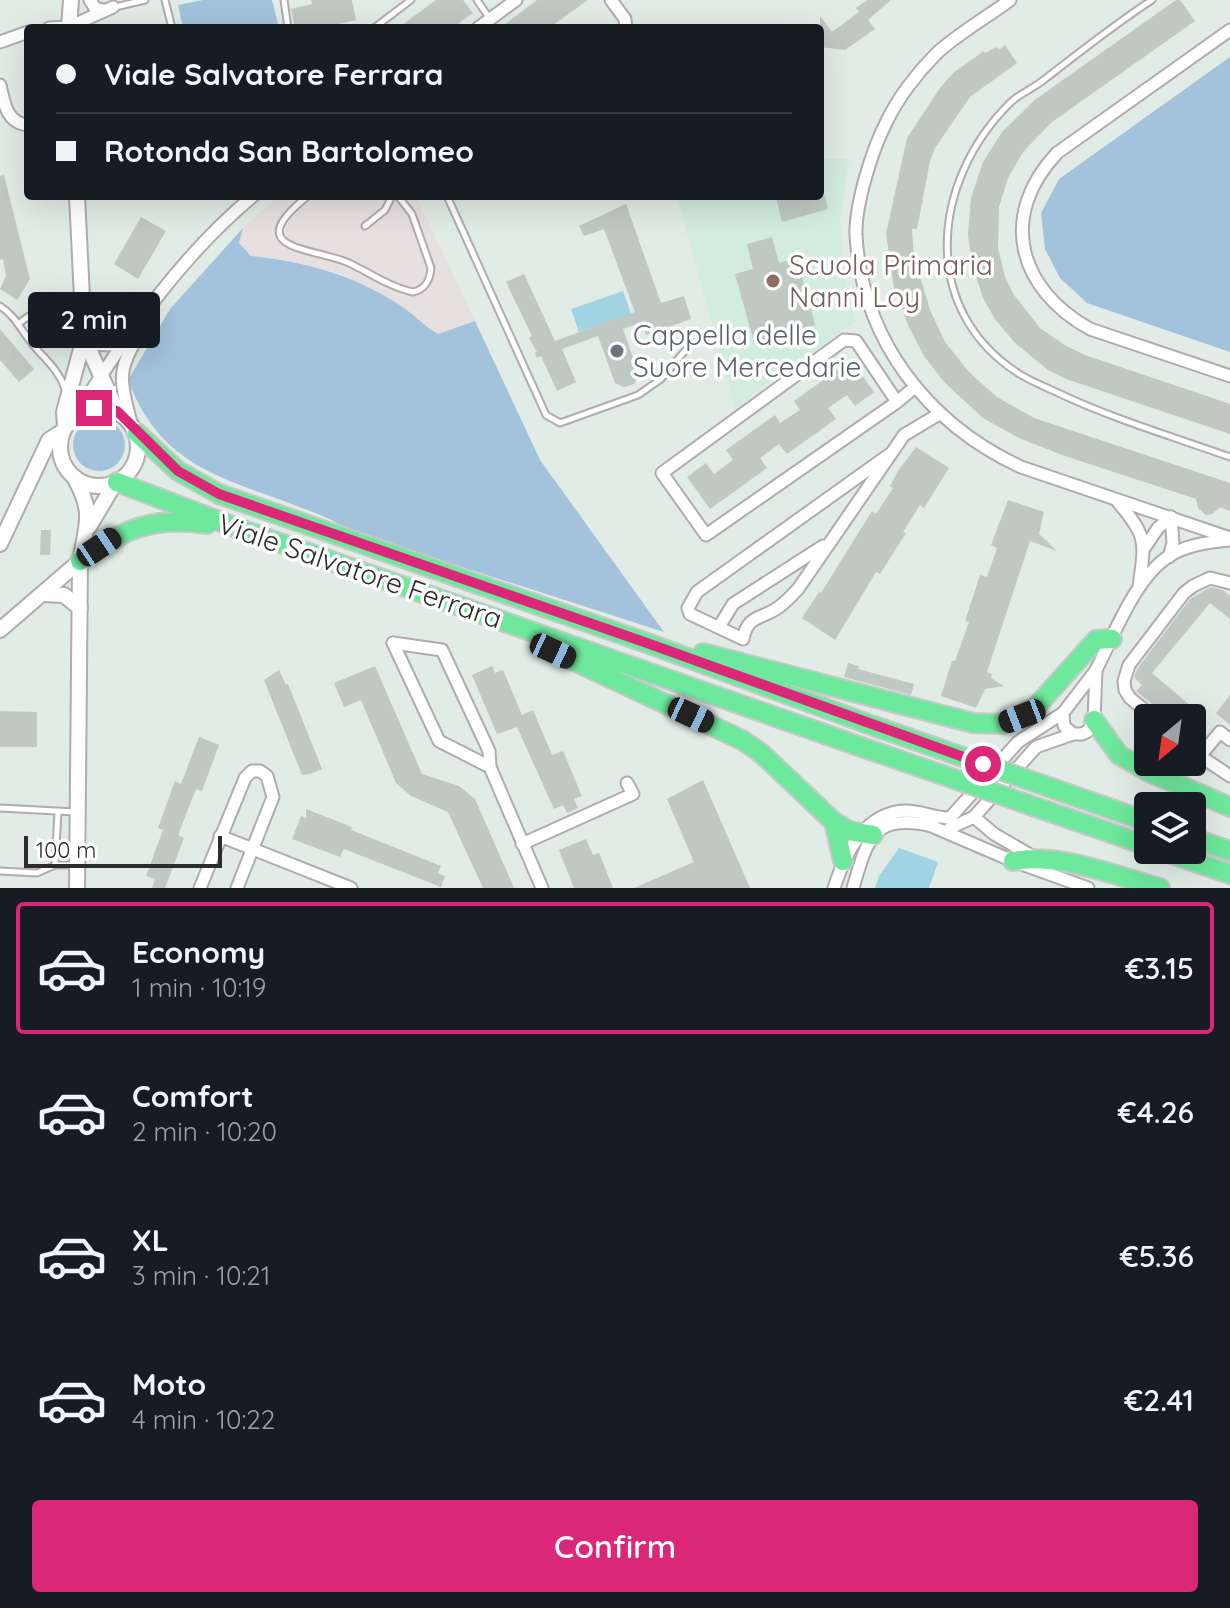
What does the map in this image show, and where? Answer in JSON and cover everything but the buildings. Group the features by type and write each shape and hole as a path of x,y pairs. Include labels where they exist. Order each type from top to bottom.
{"highway":[{"name":"Viale Salvatore Ferrara","path":"134,428 178,471 219,494 1134,817"},
{"name":"Viale Salvatore Ferrara","path":"116,482 237,528 1134,841"},
{"path":"80,561 119,534 165,521 237,528"},
{"path":"541,635 553,651 742,740 761,753 834,822 849,831 868,834"},
{"path":"647,643 663,642 973,723 1002,724 1035,708 1096,640 1112,639"},
{"path":"1094,717 1119,755 1149,772 1230,807"},
{"path":"834,822 843,861"},
{"path":"1206,843 1230,851"},
{"path":"1013,861 1036,858 1065,862 1160,888"},
{"path":"1201,864 1230,874"}],"street":[{"path":"69,24 71,0"},
{"path":"90,0 95,8 108,9"},
{"path":"486,24 516,0"},
{"path":"611,0 626,24"},
{"path":"1010,0 937,54 906,91 886,123 865,177 856,232 862,277 882,334 915,387 939,414 953,427 999,457 1230,539"},
{"path":"77,24 108,9"},
{"path":"1230,30 1057,153 1042,169 1035,184 1023,219 1023,238 1032,273 1055,305 1070,317 1090,329 1230,376"},
{"path":"0,42 24,33"},
{"path":"0,85 10,116 24,124"},
{"path":"77,200 84,338 60,455 87,503 80,561 77,888"},
{"path":"0,544 49,440 101,376 195,249 249,200"},
{"path":"84,538 93,518 116,482 131,469 139,451 121,385 122,366 164,288"},
{"path":"84,338 98,343 123,344"},
{"path":"84,338 117,411 134,428"},
{"path":"897,402 856,341 844,340 662,473 706,535 897,402 915,387"},
{"path":"68,419 94,408 117,411"},
{"path":"890,454 697,592 688,608 690,614 743,639 745,627 750,621 780,606 798,589 904,435 939,414"},
{"path":"74,477 96,486 116,482"},
{"path":"1114,498 1135,525 1145,547"},
{"path":"1139,587 1145,547 1158,528 1171,517"},
{"path":"1169,557 1173,543 1171,517"},
{"path":"1073,734 1064,726 1065,710 1096,670 1139,587 1169,557 1204,543 1230,539"},
{"path":"719,627 733,604 827,543"},
{"path":"0,630 80,561"},
{"path":"1137,704 1125,690 1124,681 1129,665 1193,586 1210,578 1230,583"},
{"path":"43,594 64,595 80,608"},
{"path":"490,767 439,741 393,643 442,650 489,751 490,767 542,888"},
{"path":"929,825 974,817 1036,747 1088,731 1094,717 1096,670"},
{"path":"950,823 1018,742 1075,703 1084,704 1094,717"},
{"path":"1206,744 1220,732 1230,740"},
{"path":"1206,760 1230,776"},
{"path":"200,888 245,778 252,771 260,771 267,776 273,797 237,888"},
{"path":"522,844 633,794 627,783"},
{"path":"853,888 874,822 904,811 950,823 959,839"},
{"path":"974,817 994,834 1085,887"},
{"path":"834,888 843,861 868,834 905,820 929,825 1013,861 1085,887"},
{"path":"220,836 351,888"}],"lane":[{"path":"108,9 145,0"},
{"path":"165,0 171,24"},
{"path":"284,0 287,24"},
{"path":"379,24 411,0"},
{"path":"477,0 485,24"},
{"path":"1152,0 1011,101 986,132 960,174 946,243 949,279 963,314 986,346 1021,375 1085,406 1230,457"},
{"path":"304,200 282,221 283,241 290,247 346,262 413,292 426,285 431,268 412,214 401,200"},
{"path":"365,226 385,210 390,200"},
{"path":"449,200 546,415 560,423 638,395 661,379 690,345"},
{"path":"0,306 10,313 57,371 64,385 68,419"},
{"path":"18,324 29,316 84,338"},
{"path":"0,808 78,812"},
{"path":"55,865 58,812"},
{"path":"0,871 37,873 55,865 77,865"}],"shaded area":[{"path":"203,0 272,0 278,24 182,24 178,5"},
{"path":"1230,57 1230,352 1087,303 1060,278 1045,249 1041,213 1059,179"},
{"name":"Scuola Primaria Nanni Loy","path":"824,159 849,159 840,218 843,267 856,321 735,407 678,200 824,200"},
{"path":"274,200 418,200 475,321 438,334 408,311 342,274 285,260 251,256 239,243 243,228"},
{"path":"243,228 239,243 251,256 293,262 353,280 390,299 438,334 475,321 540,460 664,632 350,531 323,516 216,475 174,449 141,408 128,380 170,309"},
{"path":"623,291 631,314 579,332 571,309"},
{"path":"99,419 117,427 125,445 117,463 99,471 81,463 73,445 81,427"},
{"path":"899,848 938,862 929,888 875,888 879,876"}],"place":[{"name":"Scuola Primaria Nanni Loy","path":"773,281"},
{"name":"Cappella delle Suore Mercedarie","path":"617,351"}],"route":[{"path":"94,408 117,411 178,471 219,494 983,764"}]}
